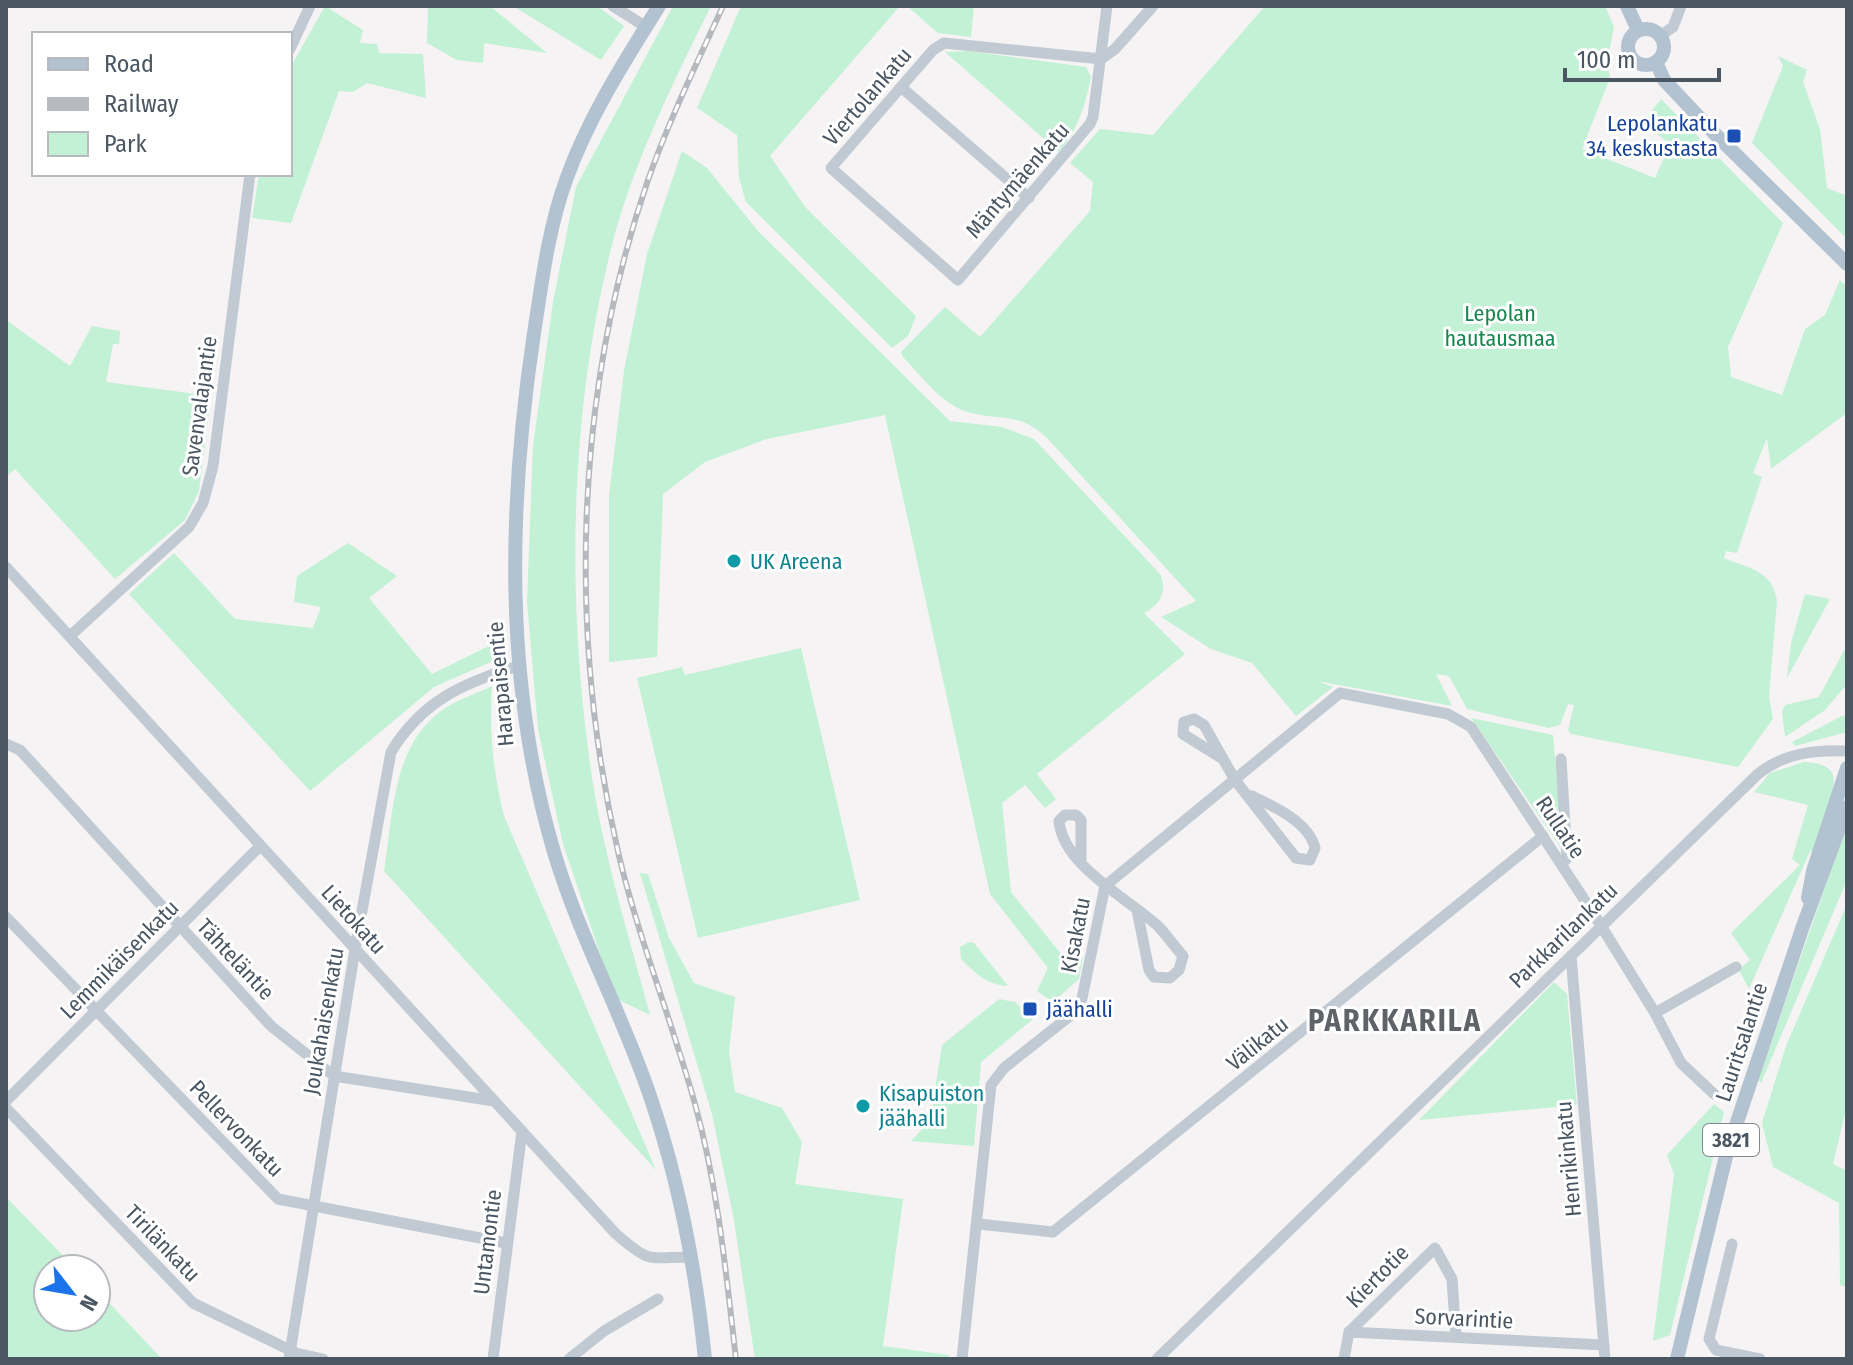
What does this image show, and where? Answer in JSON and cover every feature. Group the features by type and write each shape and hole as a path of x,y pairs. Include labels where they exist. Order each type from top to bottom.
{"main road":[{"name":"Harapaisentie","path":"659,6 605,92 566,180 547,249 520,443 514,589 526,743 555,856 650,1095 692,1257 705,1359"},
{"path":"1627,6 1638,30"},
{"path":"1650,29 1660,36 1663,53 1656,62 1643,65 1631,59 1627,46 1638,30 1650,29"},
{"path":"1656,62 1664,80 1714,133 1847,264"},
{"name":"Lauritsalantie","path":"1803,926 1813,871 1847,768"},
{"name":"Lauritsalantie","path":"1677,1359 1727,1152 1803,926 1847,807"}],"street":[{"path":"303,6 303,21"},
{"path":"292,45 310,6"},
{"path":"613,6 646,27"},
{"name":"Mäntymäenkatu","path":"958,280 1090,124 1107,6"},
{"path":"1101,59 1115,49 1153,6"},
{"path":"1660,36 1673,27 1681,6"},
{"name":"Viertolankatu","path":"958,280 831,168 933,50 944,43 1101,59"},
{"path":"901,87 1029,198"},
{"name":"Savenvalajantie","path":"70,636 189,527 203,503 213,466 250,176"},
{"name":"Lietokatu","path":"6,567 631,1248 661,1261 692,1257"},
{"name":"Joukahaisenkatu","path":"289,1354 355,949 391,752 407,727 437,699 518,666"},
{"name":"Kisakatu","path":"962,1359 979,1224 991,1085 1004,1068 1080,1008 1105,886 1333,696 1350,692"},
{"name":"Rullatie","path":"1350,692 1448,714 1471,727 1543,836 1564,861 1655,1013 1681,1063 1714,1094"},
{"name":"Tähteläntie","path":"6,744 20,750 271,1026 334,1076 494,1101"},
{"name":"Parkkarilankatu","path":"1157,1359 1773,762 1796,754 1847,751"},
{"path":"1223,759 1235,780 1252,796 1296,858 1310,860 1315,848 1308,833 1276,807 1252,796"},
{"path":"1561,759 1564,861"},
{"name":"Välikatu","path":"979,1224 1053,1232 1543,836"},
{"name":"Lemmikäisenkatu","path":"6,1101 260,846"},
{"path":"1081,861 1105,886 1137,910 1159,928 1183,956 1179,970 1170,978 1154,977 1149,970 1137,910"},
{"name":"Pellervonkatu","path":"6,917 278,1199 506,1243"},
{"name":"Henrikinkatu","path":"1571,956 1605,1359"},
{"path":"1655,1013 1736,967"},
{"name":"Tirilänkatu","path":"6,1108 193,1303 289,1354 323,1359"},
{"name":"Untamontie","path":"493,1359 522,1131"},
{"path":"1732,1244 1709,1339 1716,1350 1760,1359"},
{"name":"Kiertotie","path":"1349,1332 1435,1248 1452,1279 1456,1337"},
{"path":"569,1359 604,1331 658,1299"},
{"path":"1344,1359 1349,1332"},
{"name":"Sorvarintie","path":"1349,1332 1604,1345"}],"green space":[{"path":"325,6 363,30 360,43 377,44 379,53 423,54 426,98 367,83 353,92 339,91 291,223 252,218 259,176 292,176 292,64"},
{"path":"428,6 490,6 547,53 484,43 483,63 457,60 427,43"},
{"path":"513,6 597,6 624,26 601,60"},
{"path":"673,6 711,6 653,129 628,192 609,257 586,380 576,506 577,632 589,756 607,854 650,1015 615,998 563,844 538,729 527,602 533,446 553,302 576,187"},
{"path":"741,6 900,6 770,156 806,208 916,316 908,336 892,348 746,202 739,178 737,135 697,108"},
{"path":"907,6 974,6 971,37 938,33"},
{"name":"Lepolan hautausmaa","path":"1265,6 1605,6 1614,27 1607,62 1610,78 1582,149 1655,178 1670,144 1643,123 1661,99 1783,223 1728,347 1731,377 1782,395 1805,329 1825,315 1840,280 1847,287 1847,413 1771,469 1767,438 1753,473 1762,477 1737,553 1726,551 1724,558 1765,577 1775,591 1777,601 1769,696 1773,719 1738,767 1571,734 1568,730 1574,705 1568,704 1560,725 1549,728 1467,709 1449,676 1436,674 1452,706 1317,681 1333,687 1296,716 1252,663 1211,649 1161,617 1196,601 1047,438 1028,424 971,413 951,404 903,357 901,352 945,307 980,337 1090,211 1093,182 1070,163 1100,129 1153,135"},
{"path":"969,51 1086,67 1091,77 1083,107 1076,126 1059,152 945,52"},
{"path":"1778,56 1807,70 1803,82 1820,129 1827,188 1847,196 1847,239 1752,143 1783,66"},
{"path":"682,151 707,168 758,231 950,421 1002,427 1034,439 1160,574 1163,586 1161,597 1144,613 1185,654 1037,774 1056,799 1045,808 1025,785 1002,803 1011,892 1062,955 1083,958 1079,979 1053,1002 1037,991 1048,968 990,894 885,415 767,439 705,462 663,494 657,657 609,662 609,496 624,371 647,254"},
{"path":"6,320 70,366 92,326 120,331 119,344 113,344 106,382 211,396 199,491 185,520 115,579 15,469 6,477"},
{"path":"348,543 397,576 369,598 432,674 493,644 495,660 434,687 310,791 129,594 174,553 235,619 313,628 321,607 294,602 297,576"},
{"path":"1805,594 1830,599 1787,678 1791,643"},
{"path":"1847,645 1847,684 1825,710 1785,737 1782,712 1785,705 1819,697"},
{"path":"801,648 860,900 698,938 637,678 682,667 685,675"},
{"path":"492,686 493,751 504,816 656,1170 384,871 393,806 404,763 413,743 441,711"},
{"path":"1847,716 1847,732 1795,746 1792,742"},
{"path":"1471,718 1553,735 1563,851 1479,729"},
{"path":"1804,762 1823,765 1830,770 1834,779 1831,801 1812,858 1811,849 1749,989 1739,970 1750,960 1731,933 1800,865 1792,859 1808,805 1754,792 1770,773"},
{"path":"1847,824 1847,880 1761,1083 1758,1080"},
{"path":"640,873 648,874 669,938 694,983 735,997 729,1051 735,1092 782,1108 802,1142 795,1184 903,1199 883,1346 949,1355 948,1359 755,1359 733,1215 712,1114"},
{"path":"1847,904 1847,1105 1833,1164 1847,1171 1847,1287 1840,1285 1839,1203 1773,1167 1762,1123 1786,1046"},
{"path":"974,943 1008,986 988,981 961,959 960,947"},
{"path":"1554,982 1567,994 1577,1105 1419,1120"},
{"path":"999,999 1015,1002 1033,1019 981,1062 974,1146 911,1141 930,1121 942,1045"},
{"path":"1714,1104 1724,1112 1670,1335 1653,1341 1674,1174 1667,1155"},
{"path":"6,1197 60,1253 32,1253 32,1333 112,1333 112,1306 162,1359 6,1359"}],"railway":[{"path":"723,6 656,158 623,262 605,345 593,430 587,516 586,602 592,688 603,773 619,856 703,1135 720,1230 736,1359"}],"place":[{"name":"Lepolankatu 34 keskustasta","path":"1734,136"},
{"name":"UK Areena","path":"734,561"},
{"name":"Jäähalli","path":"1030,1009"},
{"name":"Kisapuiston jäähalli","path":"863,1106"}],"district":[{"name":"PARKKARILA","path":"1395,1021"}]}
